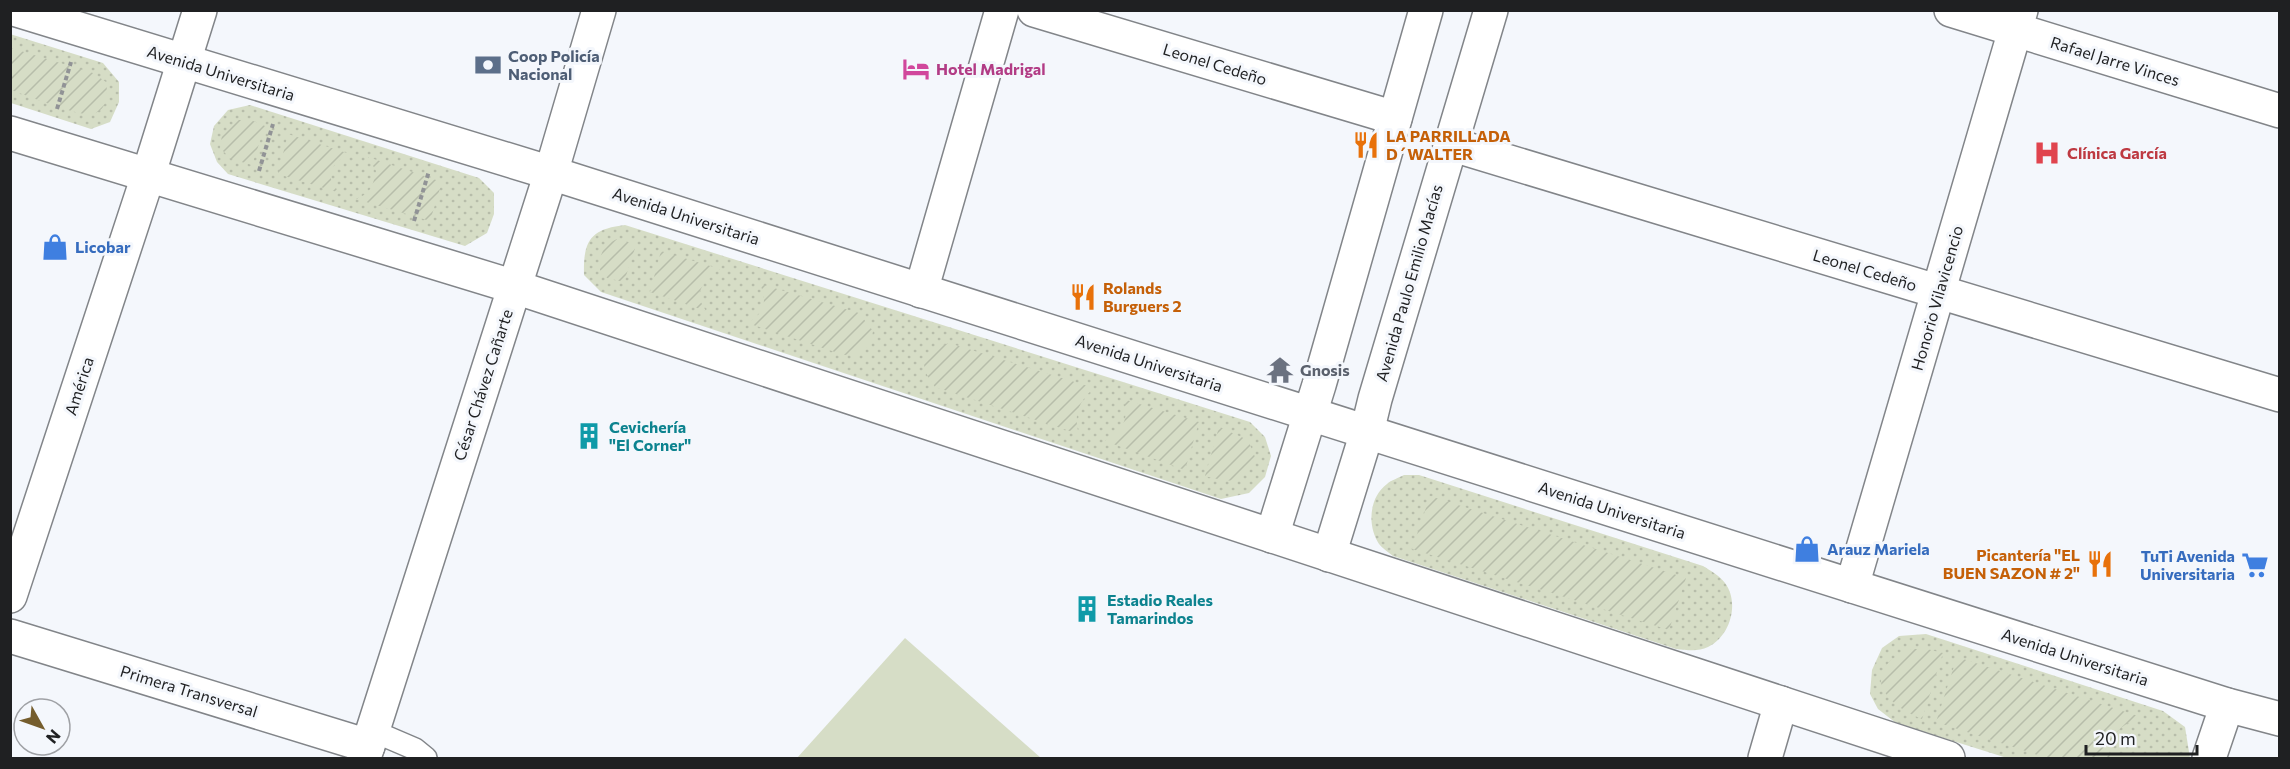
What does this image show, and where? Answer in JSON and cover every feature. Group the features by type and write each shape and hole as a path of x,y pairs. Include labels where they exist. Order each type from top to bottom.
{"main road":[{"name":"Avenida Universitaria","path":"17,10 551,173 921,291 1314,399 1367,432 2227,705 2280,719"},
{"name":"América","path":"10,596 200,10"},
{"name":"César Chávez Cañarte","path":"368,745 551,173 599,10"},
{"path":"921,291 1002,10"},
{"name":"Leonel Cedeño","path":"1034,10 1395,118"},
{"path":"1272,536 1314,399 1426,10"},
{"name":"Avenida Paulo Emilio Macías","path":"1329,555 1491,10"},
{"name":"Rafael Jarre Vinces","path":"1952,10 2018,20 2280,111"},
{"name":"Honorio Vilavicencio","path":"1852,586 2018,20"},
{"path":"10,133 514,287 1948,759"},
{"name":"Leonel Cedeño","path":"1450,144 2280,395"},
{"path":"1314,399 1323,397 1330,407 1341,413 1354,413 1366,408 1375,399"},
{"name":"Primera Transversal","path":"10,636 368,745"},
{"path":"1765,759 1781,704"},
{"path":"2209,759 2227,705"}],"lane":[{"path":"368,745 416,749 426,759"}],"path":[{"path":"46,144 81,30"},
{"path":"249,205 282,91"},
{"path":"404,253 439,139"}],"green space":[{"path":"10,34 103,63 119,82 119,102 110,122 91,129 11,103"},
{"path":"11,48 93,73 106,82 107,97 102,109 93,114 86,114 11,90"},
{"path":"250,105 479,178 494,193 494,214 487,233 465,246 228,174 217,162 210,144 214,126 228,110"},
{"path":"238,120 251,120 265,126 252,165 231,159 220,148 222,135"},
{"path":"288,134 350,154 331,170 330,175 340,193 278,174"},
{"path":"368,157 442,182 430,221 356,199 371,188 374,181 376,171"},
{"path":"625,225 1250,422 1265,437 1271,456 1265,477 1249,493 1221,499 601,292 584,275 587,245 596,234"},
{"path":"617,239 636,245 624,282 607,278 600,270 600,258 605,245"},
{"path":"661,251 720,269 706,280 698,297 706,311 650,292"},
{"path":"760,284 859,313 873,331 870,342 860,351 844,355 747,323 757,316 763,307 764,296"},
{"path":"949,343 1094,388 1084,398 1077,415 1079,434 935,387 926,372 925,359 932,350"},
{"path":"1123,399 1199,422 1185,470 1105,441 1116,433 1123,423 1126,412"},
{"path":"1219,427 1248,440 1255,457 1246,473 1236,480 1205,476"},
{"path":"1404,475 1419,475 1703,566 1715,573 1729,591 1732,609 1727,628 1716,642 1704,649 1676,649 1393,556 1380,546 1375,537 1372,521 1373,504 1381,490 1391,481"},
{"path":"1430,496 1686,578 1669,630 1412,549"},
{"path":"1926,634 2163,711 2185,727 2190,758 2007,758 1896,723 1878,709 1870,694 1872,670 1882,648 1899,636"},
{"path":"905,638 1041,758 797,758"},
{"path":"1912,649 1927,649 1943,653 1922,719 1896,704 1887,695 1882,685 1881,676 1885,666"},
{"path":"1957,657 2141,717 2122,727 2113,737 2109,750 2110,758 2047,758 1936,722"}],"place":[{"name":"Coop Policía Nacional","path":"488,65"},
{"name":"Hotel Madrigal","path":"916,69"},
{"name":"LA PARRILLADA D´WALTER","path":"1366,145"},
{"name":"Clínica García","path":"2047,153"},
{"name":"Licobar","path":"55,247"},
{"name":"Rolands Burguers 2","path":"1083,297"},
{"name":"Gnosis","path":"1280,370"},
{"name":"Cevichería \"El Corner\"","path":"589,436"},
{"name":"Arauz Mariela","path":"1807,549"},
{"name":"Picantería \"EL BUEN SAZON # 2\"","path":"2100,564"},
{"name":"TuTi Avenida Universitaria","path":"2255,565"},
{"name":"Estadio Reales Tamarindos","path":"1087,609"}]}
